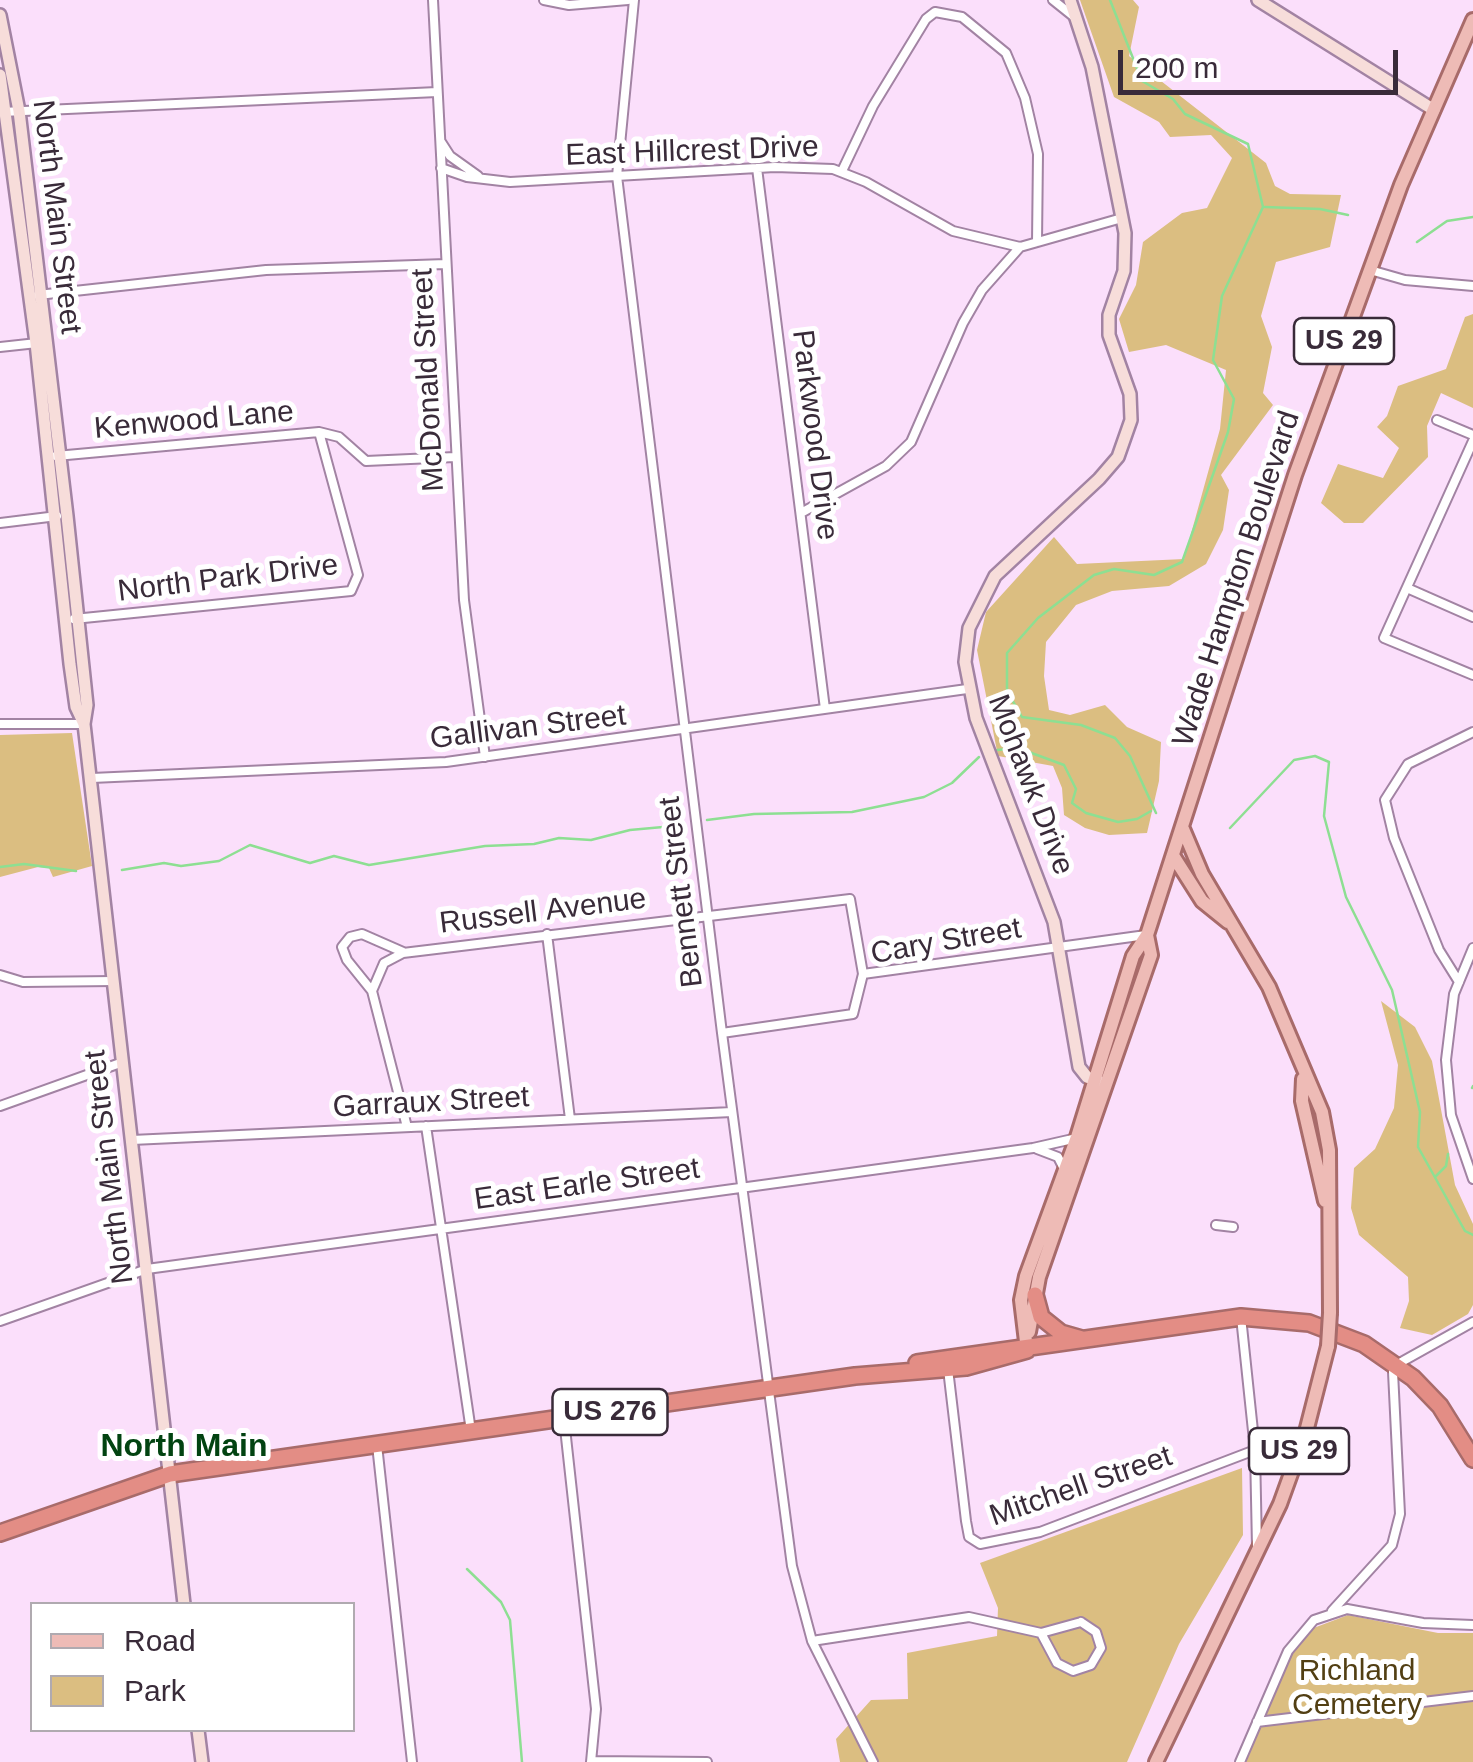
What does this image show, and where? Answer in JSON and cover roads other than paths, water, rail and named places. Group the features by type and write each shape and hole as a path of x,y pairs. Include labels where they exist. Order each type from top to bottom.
{"highway":[{"path":"1035,1295 1040,1317 1061,1333 1086,1341"},
{"name":"US 276","path":"888,1372 951,1356 1027,1350 1241,1317 1284,1319 1327,1329 1364,1344 1396,1365 1465,1432 1473,1459"},
{"name":"US 276","path":"0,1533 170,1474 888,1372 948,1369 1027,1350"}],"main road":[{"name":"Wade Hampton Boulevard","path":"1027,1350 1035,1295 1102,1082 1133,956 1147,935 1174,857 1296,476 1370,270 1473,20"},
{"name":"US 29","path":"1156,1762 1295,1464 1328,1346 1330,1313 1330,1178 1322,1112 1276,1003 1202,874 1183,830"},
{"name":"US 29","path":"1174,857 1202,901 1234,926"},
{"name":"US 29","path":"1304,1074 1306,1116 1331,1218"},
{"name":"Wade Hampton Boulevard","path":"1027,1350 1021,1300 1077,1138 1102,1082"},
{"path":"1306,1116 1314,1116 1317,1122 1330,1178"}],"street":[{"name":"McDonald Street","path":"433,0 464,600 485,756"},
{"path":"544,0 569,4 631,0"},
{"name":"Bennett Street","path":"631,0 617,176 707,916 792,1566 812,1641 873,1762"},
{"path":"1053,0 1074,17"},
{"name":"Mohawk Drive","path":"1070,0 1092,67 1128,250 1108,335 1130,394 1128,434 1118,457 1099,479 995,576 969,628 964,662 967,689 1060,946 1080,1067 1102,1082"},
{"path":"1258,0 1434,110"},
{"path":"842,171 873,106 926,19 935,12 962,17 1006,52 1025,98 1039,165 1037,242"},
{"name":"North Main Street","path":"0,16 72,619 87,705 84,724 184,1602"},
{"name":"North Main Street","path":"0,74 9,112"},
{"path":"9,112 437,92"},
{"path":"440,139 450,156 482,179"},
{"name":"East Hillcrest Drive","path":"441,168 482,179 758,168 842,171 953,231 1020,247 1122,218"},
{"name":"Parkwood Drive","path":"758,168 824,708"},
{"path":"801,513 886,466 912,442 973,304 1020,247"},
{"path":"35,296 266,270 446,264"},
{"path":"1370,270 1405,280 1473,286"},
{"path":"0,347 41,343"},
{"path":"1437,420 1473,438 1384,638 1473,675"},
{"name":"Kenwood Lane","path":"54,456 319,432 338,437 366,461 455,457"},
{"name":"North Park Drive","path":"72,619 351,591 358,575 319,432"},
{"path":"1460,470 1473,476"},
{"path":"0,522 60,516"},
{"path":"1407,588 1473,616"},
{"name":"Gallivan Street","path":"92,778 384,768 967,689"},
{"path":"0,724 84,724"},
{"path":"1459,982 1439,950 1390,828 1385,800 1408,764 1472,736"},
{"name":"Russell Avenue","path":"403,952 372,936 355,935 345,942 342,954 372,991 384,963 403,952 850,899 863,974"},
{"path":"547,934 570,1119"},
{"name":"Cary Street","path":"722,1033 848,1016 856,1008 863,974 1147,935"},
{"path":"1473,948 1450,1017 1447,1080 1460,1147 1473,1179"},
{"path":"0,975 23,982 114,981"},
{"path":"372,991 407,1127"},
{"path":"0,1106 123,1062"},
{"name":"Garraux Street","path":"132,1140 732,1112"},
{"path":"426,1126 470,1431"},
{"name":"East Earle Street","path":"0,1321 147,1269 1032,1148 1077,1138"},
{"path":"1032,1148 1058,1158 1065,1171"},
{"path":"1216,1226 1233,1227"},
{"path":"1241,1317 1254,1450 1257,1551"},
{"path":"1240,1762 1295,1637 1332,1612 1392,1545 1400,1514 1390,1388 1396,1365 1473,1322"},
{"name":"Mitchell Street","path":"948,1369 966,1521 972,1541 988,1545 1012,1541 1254,1450"},
{"path":"564,1418 596,1709 592,1761 706,1762"},
{"path":"377,1445 412,1762"},
{"path":"1332,1612 1348,1609 1424,1623 1473,1625"},
{"path":"812,1641 970,1617 1041,1633 1073,1621 1089,1624 1100,1640 1098,1656 1081,1670 1064,1668 1041,1633"},
{"path":"1257,1722 1473,1696"},
{"path":"198,1732 202,1762"}],"waterway":[{"path":"1110,0 1142,81 1173,99 1185,114 1248,144 1263,207 1222,296 1213,360 1234,399 1228,432 1182,562 1154,575 1114,569 1094,575 1038,618 1007,653 1007,691 1022,717 1081,725 1115,738 1130,756 1156,813"},
{"path":"1265,207 1320,209 1348,215"},
{"path":"1417,242 1447,221 1473,217"},
{"path":"997,750 1018,748 1064,765 1076,789 1072,803 1086,813 1118,822 1137,819 1151,811"},
{"path":"1230,828 1294,760 1315,756 1329,762 1324,816 1346,897 1392,990 1420,1112 1418,1147 1465,1231 1473,1235"},
{"path":"707,820 754,814 852,812 924,797 952,783 979,757"},
{"path":"122,870 164,863 181,866 219,861 250,845 310,863 334,856 369,865 485,846 534,844 559,838 591,840 630,830 685,825"},
{"path":"0,867 24,864 76,871"},
{"path":"1435,1177 1446,1166 1448,1154"},
{"path":"467,1569 501,1602 510,1620 522,1762"}],"district":[{"name":"North Main","path":"184,1447"}],"park label":[{"name":"Richland Cemetery","path":"1357,1689"}]}
